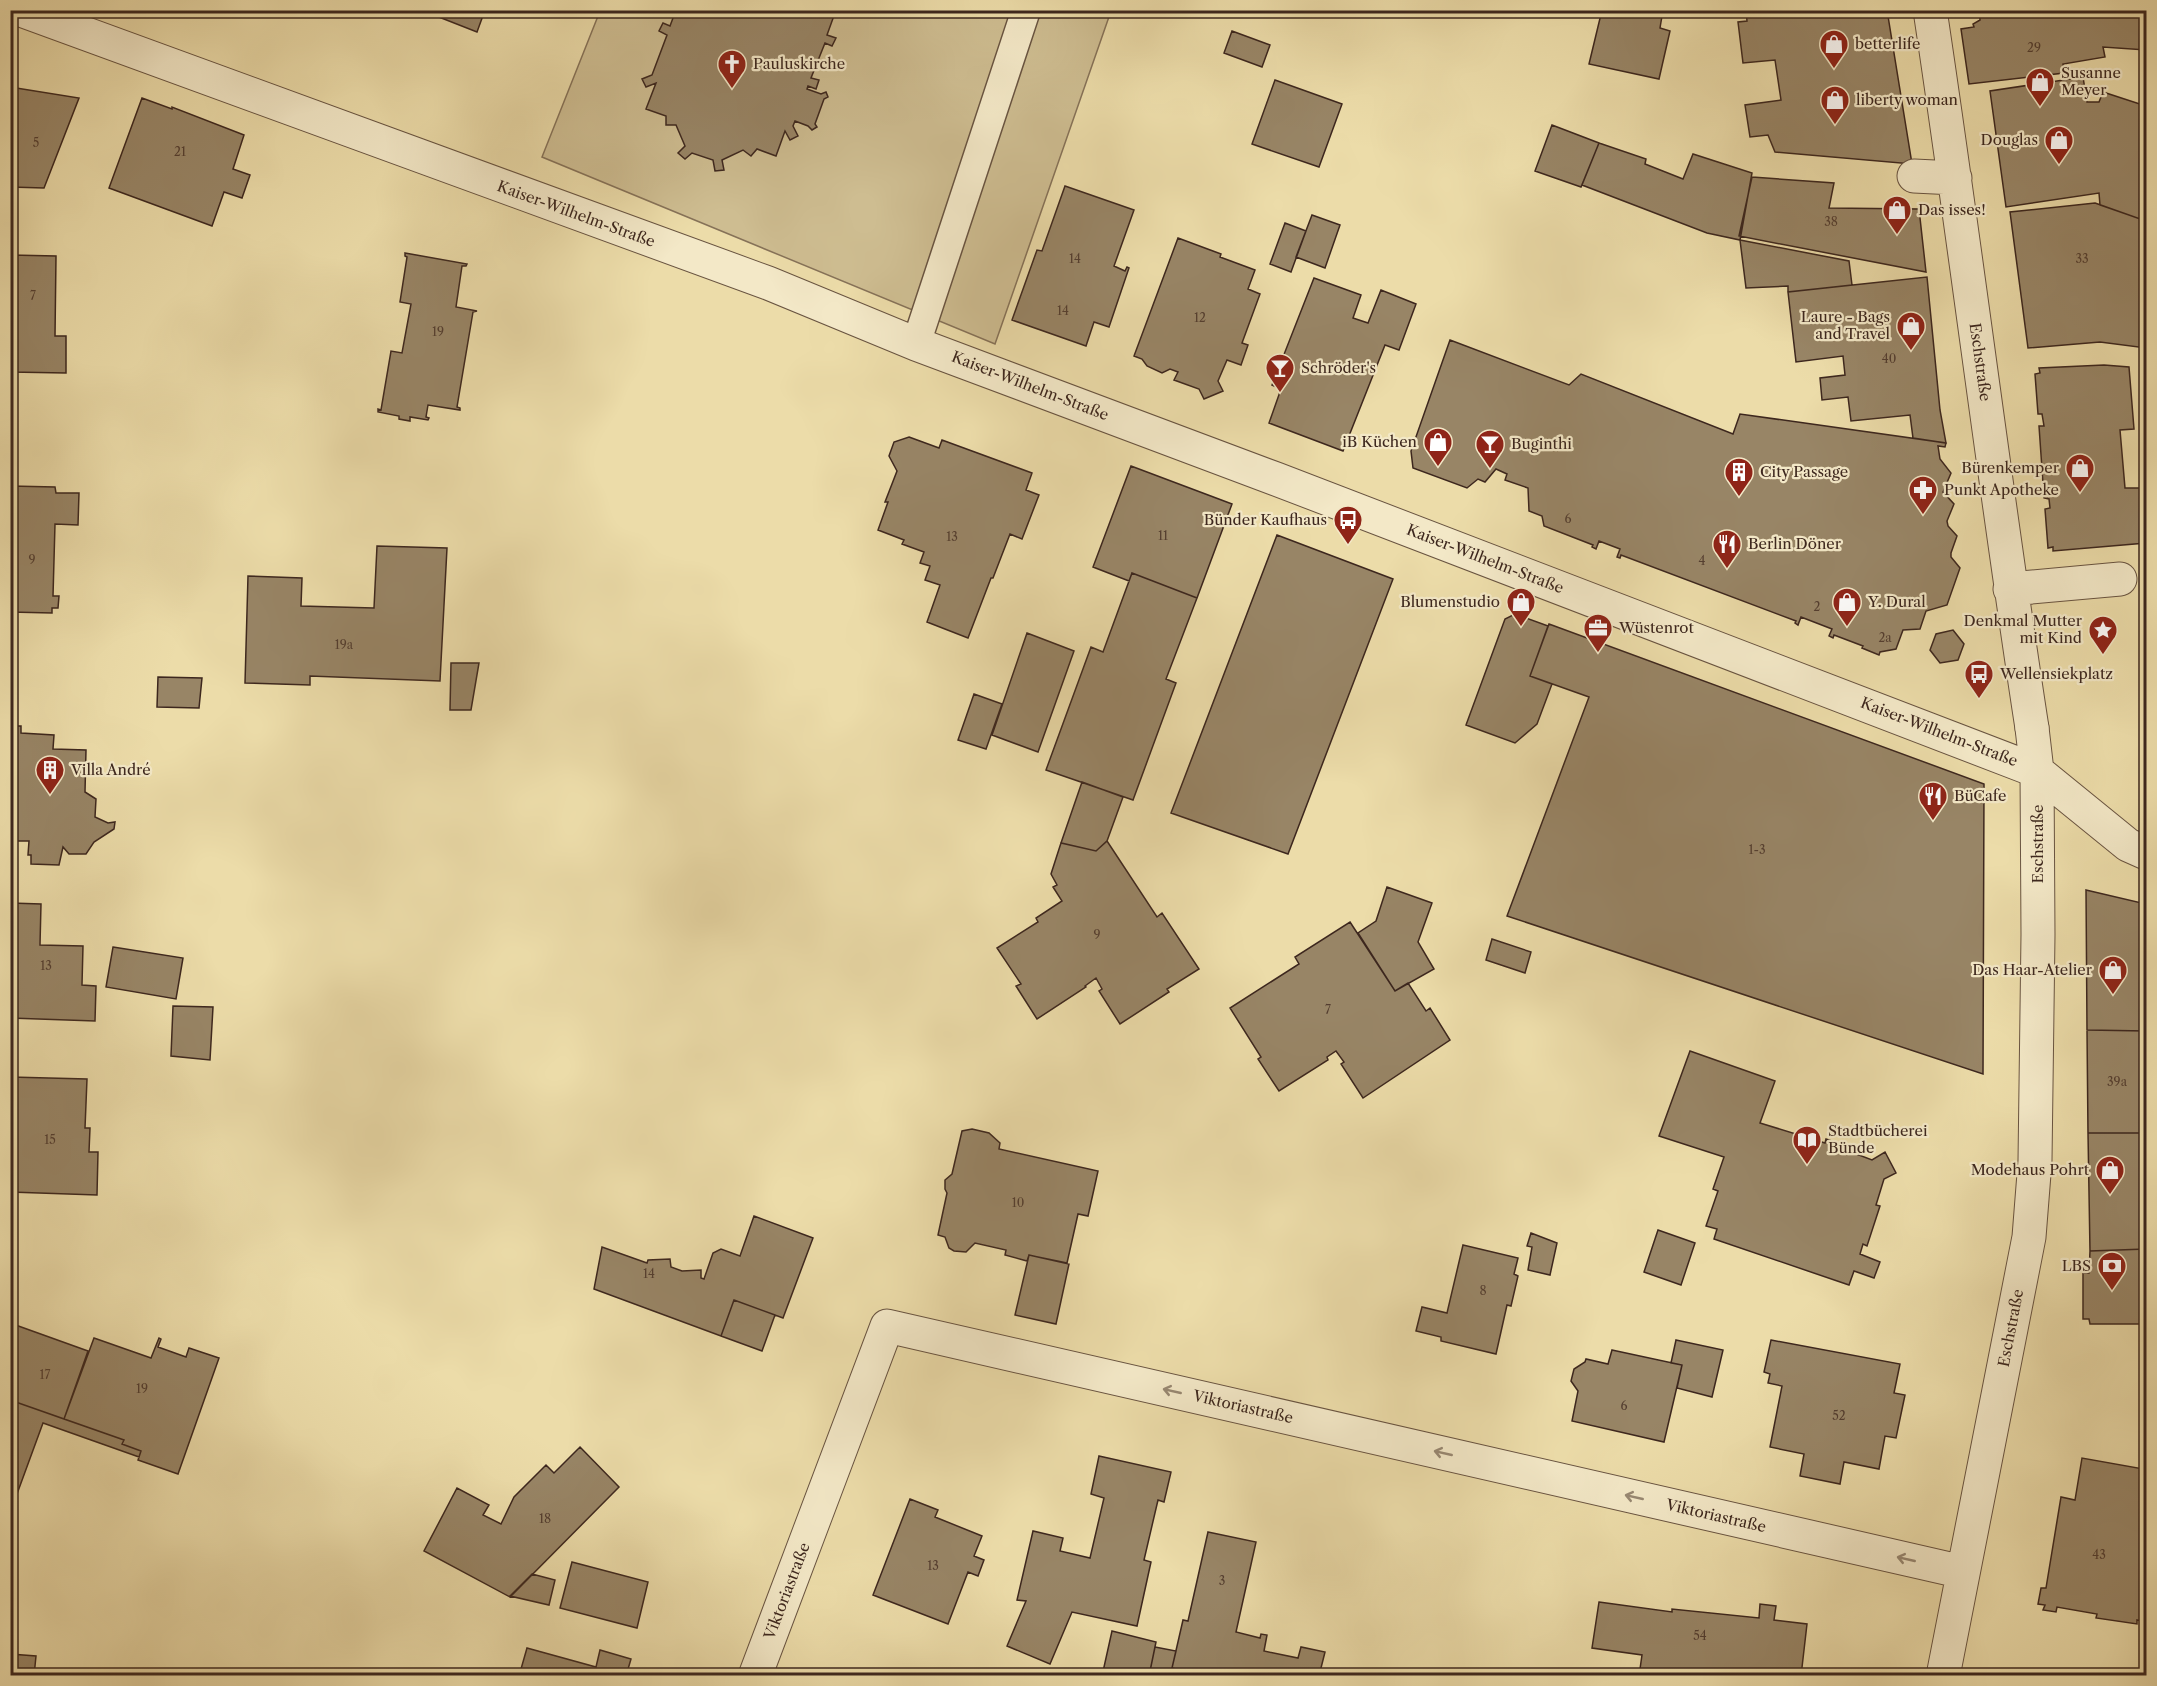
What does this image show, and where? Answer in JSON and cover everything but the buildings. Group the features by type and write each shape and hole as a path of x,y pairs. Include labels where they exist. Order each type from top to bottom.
{"street":[{"name":"Kaiser-Wilhelm-Straße","path":"21,10 768,283 916,344 1276,479 2037,771 2128,845 2146,853"},
{"name":"Eschstraße","path":"1930,10 2037,771 2038,935 2035,1161 2029,1237 1943,1676"},
{"path":"1914,176 1955,178"},
{"path":"2010,589 2120,579"},
{"name":"Viktoriastraße","path":"755,1676 887,1326 1963,1572"}],"lane":[{"path":"916,344 1026,10"}],"shaded area":[{"path":"600,11 1111,11 995,344 542,157"}],"place":[{"name":"betterlife","path":"1834,70"},
{"name":"Pauluskirche","path":"732,90"},
{"name":"Susanne Meyer","path":"2040,108"},
{"name":"liberty woman","path":"1835,126"},
{"name":"Douglas","path":"2059,166"},
{"name":"Das isses!","path":"1897,236"},
{"name":"Laure - Bags and Travel","path":"1911,352"},
{"name":"Schröder's","path":"1280,394"},
{"name":"iB Küchen","path":"1438,468"},
{"name":"Buginthi","path":"1490,470"},
{"name":"Bürenkemper","path":"2080,494"},
{"name":"City Passage","path":"1739,498"},
{"name":"Punkt Apotheke","path":"1923,516"},
{"name":"Bünder Kaufhaus","path":"1348,546"},
{"name":"Berlin Döner","path":"1727,570"},
{"name":"Blumenstudio","path":"1521,628"},
{"name":"Y. Dural","path":"1847,628"},
{"name":"Wüstenrot","path":"1598,654"},
{"name":"Denkmal Mutter mit Kind","path":"2103,656"},
{"name":"Wellensiekplatz","path":"1979,700"},
{"name":"Villa André","path":"50,796"},
{"name":"BüCafe","path":"1933,822"},
{"name":"Das Haar-Atelier","path":"2113,996"},
{"name":"Stadtbücherei Bünde","path":"1807,1166"},
{"name":"Modehaus Pohrt","path":"2110,1196"},
{"name":"LBS","path":"2112,1292"}]}
